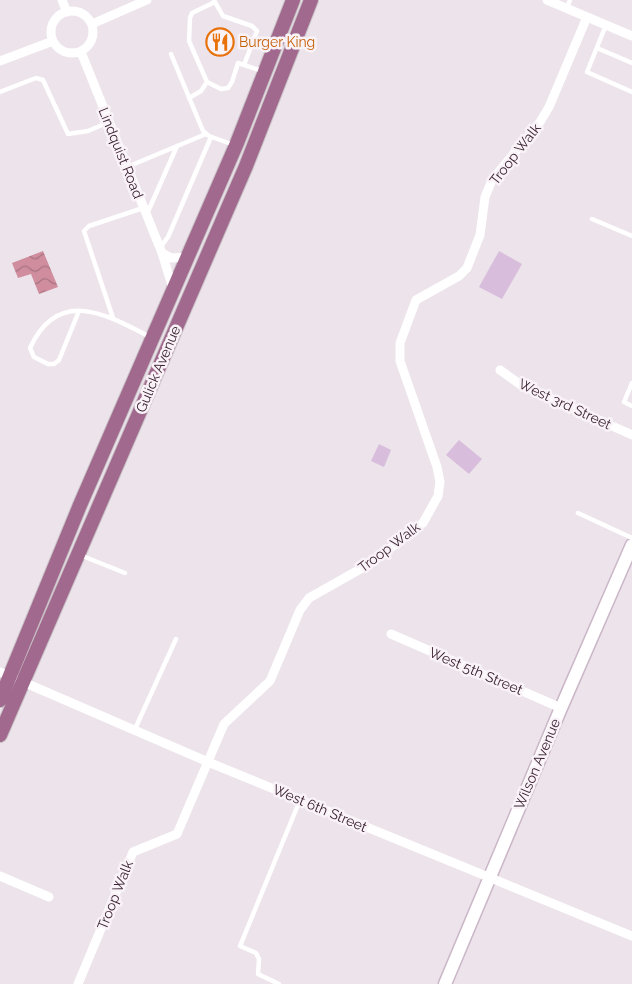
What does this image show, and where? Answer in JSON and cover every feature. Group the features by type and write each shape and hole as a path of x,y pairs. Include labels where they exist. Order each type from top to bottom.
{"main road":[{"name":"Gulick Avenue","path":"0,700 80,505 236,145 293,0"},
{"name":"Gulick Avenue","path":"0,735 11,676 78,554 245,168 311,0"}],"street":[{"path":"62,0 67,12"},
{"path":"92,24 147,0"},
{"path":"547,0 569,4 587,17 632,36"},
{"path":"67,12 82,14 92,24 94,36 89,46 81,52 64,52 53,41 51,32 53,23 59,16 67,12"},
{"name":"Troop Walk","path":"78,984 132,852 176,834 224,724 232,713 246,705 270,681 300,610 309,598 371,563 423,523 433,508 440,482 437,467 403,368 400,343 416,300 459,276 467,268 480,235 485,197 492,180 540,122 549,107 587,17"},
{"path":"0,61 53,41"},
{"name":"Lindquist Road","path":"81,52 161,250 173,290"},
{"path":"161,250 171,258 188,257"},
{"name":"West 3rd Street","path":"500,370 521,385 632,435"},
{"name":"Wilson Avenue","path":"445,984 560,708 632,545"},
{"name":"West 5th Street","path":"391,634 560,708"},
{"name":"West 6th Street","path":"11,676 208,762 632,936"},
{"path":"0,876 50,897"}],"lane":[{"path":"244,65 257,31 252,26 223,16 214,1 192,13 189,41 207,82 221,89 228,88 238,63 244,65 266,72"},
{"path":"606,25 587,72 632,92"},
{"path":"597,48 632,63"},
{"path":"171,54 198,122 206,134 236,145"},
{"path":"0,92 36,78 43,80 68,134 88,131 109,122"},
{"path":"189,98 201,91 207,82"},
{"path":"127,167 206,134"},
{"path":"161,250 211,137"},
{"path":"113,318 84,231 89,226 144,211 176,146"},
{"path":"592,219 632,236"},
{"path":"79,311 58,360 54,364 48,364 34,357 30,348 37,333 47,323 64,313 79,311 89,310 113,318 153,339"},
{"path":"632,383 624,402 632,406"},
{"path":"578,514 632,538"},
{"path":"78,554 125,573"},
{"path":"135,729 176,639"},
{"path":"279,984 258,974 259,959 256,953 240,946 300,800"}],"shaded area":[{"path":"499,251 522,264 502,299 479,287"},
{"path":"459,440 482,459 469,474 446,455"},
{"path":"379,444 391,450 384,467 371,461"}],"water":[{"path":"43,251 58,287 39,294 31,274 18,278 12,263"}],"place":[{"name":"Burger King","path":"220,42"}]}
